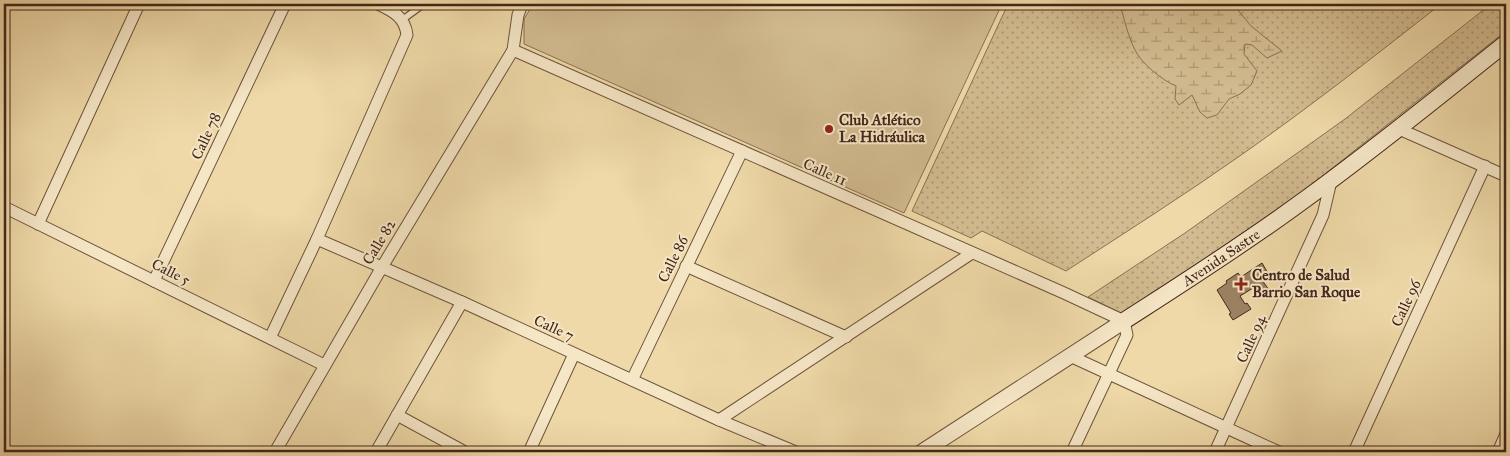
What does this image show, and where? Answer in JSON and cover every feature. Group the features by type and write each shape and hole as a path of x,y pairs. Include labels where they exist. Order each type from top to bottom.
{"main road":[{"name":"Avenida Sastre","path":"1124,321 1256,234 1399,129 1506,43"}],"street":[{"path":"38,224 139,4"},
{"name":"Calle 78","path":"154,281 285,4"},
{"path":"270,338 317,239 407,35 406,27 402,20 393,11 378,4"},
{"path":"513,50 518,15 522,4"},
{"name":"Calle 11","path":"513,50 1064,292 1124,321"},
{"name":"Calle 82","path":"275,452 382,267 513,50"},
{"path":"1399,129 1506,176"},
{"name":"Calle 86","path":"632,380 742,151"},
{"name":"Calle 96","path":"1354,452 1485,166"},
{"name":"Calle 94","path":"1215,452 1323,215 1330,180"},
{"name":"Calle 5","path":"4,207 324,365"},
{"name":"Calle 7","path":"317,239 462,302 719,420 796,452"},
{"path":"719,420 972,253"},
{"path":"686,266 846,337"},
{"path":"376,452 462,302"},
{"path":"1072,452 1126,335 1124,321"},
{"name":"Avenida Sastre","path":"922,452 1124,321"},
{"path":"528,452 574,354"},
{"path":"1070,356 1279,452"},
{"path":"397,416 466,452"},
{"path":"1498,452 1506,434"}],"lane":[{"path":"402,20 424,4"}],"green space":[{"name":"Club Atlético La Hidráulica","path":"533,4 1002,4 904,213 524,44 524,19"},
{"path":"1008,4 1441,4 1269,135 1178,198 1066,271 982,231 971,238 912,211"},
{"path":"1120,4 1233,4 1251,26 1282,51 1267,58 1252,45 1245,44 1244,54 1257,71 1251,85 1240,94 1229,99 1217,115 1207,118 1200,112 1192,95 1179,105 1175,99 1176,86 1153,71 1138,55 1128,33"},
{"path":"1491,4 1506,4 1506,31 1297,196 1121,313 1088,297 1185,233 1345,119"}],"building":[{"path":"1262,263 1269,275 1262,280 1269,290 1258,297 1253,288 1240,296 1251,309 1233,320 1229,314 1231,313 1217,290 1238,273 1241,277"}],"place":[{"name":"Club Atlético La Hidráulica","path":"829,129"},
{"name":"Centro de Salud Barrio San Roque","path":"1241,284"}]}
